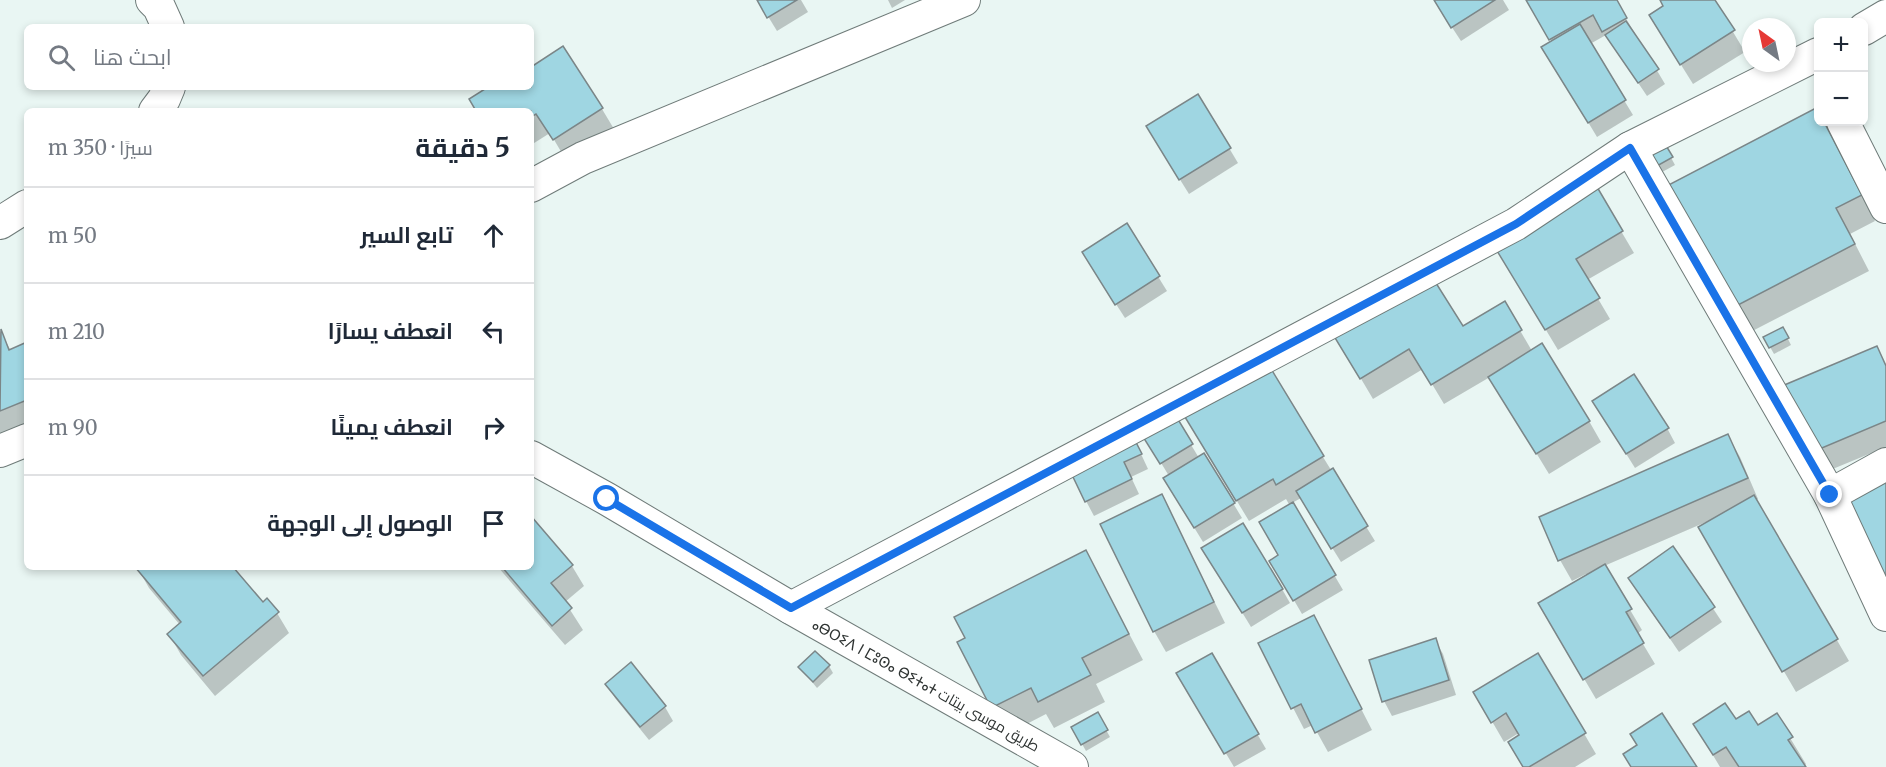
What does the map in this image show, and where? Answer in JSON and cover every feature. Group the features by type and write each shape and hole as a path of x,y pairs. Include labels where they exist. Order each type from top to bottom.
{"street":[{"path":"152,0 159,7 167,24"},
{"path":"534,184 583,158 964,0"},
{"path":"1868,26 1886,16"},
{"path":"791,608 1516,224 1630,148 1814,63"},
{"path":"157,108 168,90"},
{"path":"1845,126 1886,207"},
{"path":"1630,148 1830,495 1886,615"},
{"path":"0,223 24,208"},
{"path":"0,451 24,441"},
{"name":"ⴰⴱⵔⵉⴷ ⵏ ⵎⵓⵙⴰ ⴱⵉⵜⴰⵜ طريق موسى بيتات","path":"534,459 1072,767"},
{"path":"1830,495 1886,464"}],"building":[{"path":"757,0 797,0 767,18"},
{"path":"1434,0 1495,0 1451,28"},
{"path":"1526,0 1617,0 1627,18 1602,32 1593,15 1549,40"},
{"path":"1660,0 1715,0 1735,30 1680,65 1649,15 1663,6"},
{"path":"1626,21 1659,69 1638,83 1605,35"},
{"path":"1580,24 1626,100 1588,123 1541,47"},
{"path":"563,46 603,108 553,140 536,114 534,115 534,108 474,108 469,99 483,90 534,90 534,65"},
{"path":"1198,94 1231,148 1179,180 1146,126"},
{"path":"1814,109 1814,126 1826,126 1862,195 1836,208 1855,244 1715,317 1657,191"},
{"path":"1662,139 1673,157 1648,171 1638,153"},
{"path":"1590,175 1623,231 1576,259 1600,298 1545,330 1488,236"},
{"path":"1127,223 1160,276 1115,305 1082,252"},
{"path":"1424,264 1463,326 1505,301 1522,330 1431,385 1409,349 1360,379 1326,323"},
{"path":"1783,327 1789,338 1769,348 1763,337"},
{"path":"1,329 9,350 24,343 24,401 0,411"},
{"path":"1542,343 1590,421 1536,454 1488,377"},
{"path":"1877,346 1886,366 1886,421 1810,453 1782,386"},
{"path":"1262,354 1324,456 1276,485 1273,479 1236,501 1174,399"},
{"path":"1634,374 1669,428 1626,454 1592,401"},
{"path":"1168,403 1193,444 1160,464 1135,424"},
{"path":"1127,425 1142,454 1124,462 1132,479 1085,502 1063,456"},
{"path":"1728,434 1748,478 1558,561 1539,517"},
{"path":"1204,453 1235,503 1194,528 1163,478"},
{"path":"1886,461 1886,590 1830,485"},
{"path":"1333,468 1368,526 1331,549 1296,491"},
{"path":"1162,494 1214,602 1153,632 1100,524"},
{"path":"1754,495 1838,639 1782,672 1698,527"},
{"path":"1293,502 1336,575 1293,601 1269,561 1278,555 1259,522"},
{"path":"534,520 573,565 551,583 572,608 552,626 505,570 534,570"},
{"path":"1243,523 1283,589 1242,613 1201,548"},
{"path":"1673,546 1715,607 1670,638 1628,578"},
{"path":"1086,550 1129,634 1082,658 1091,675 1038,702 1031,688 991,708 957,642 965,638 954,617"},
{"path":"1605,564 1632,609 1626,612 1644,643 1583,680 1538,603"},
{"path":"138,570 236,570 263,602 267,598 279,612 203,676 167,634 181,622"},
{"path":"1314,615 1362,709 1315,733 1301,704 1291,709 1258,643"},
{"path":"1436,638 1449,680 1382,702 1369,660"},
{"path":"815,651 830,665 813,682 798,667"},
{"path":"1212,653 1259,734 1224,754 1176,673"},
{"path":"1538,653 1586,733 1529,767 1523,767 1508,742 1519,735 1506,713 1491,723 1473,692"},
{"path":"631,662 666,706 640,727 605,684"},
{"path":"1725,703 1736,719 1749,711 1758,725 1777,713 1793,737 1788,740 1806,767 1739,767 1726,747 1713,755 1693,724"},
{"path":"1098,712 1108,730 1081,745 1071,727"},
{"path":"1662,713 1697,767 1631,767 1623,754 1637,745 1630,734"}],"route":[{"path":"607,499 791,608 1516,224 1630,148 1830,495"}]}
